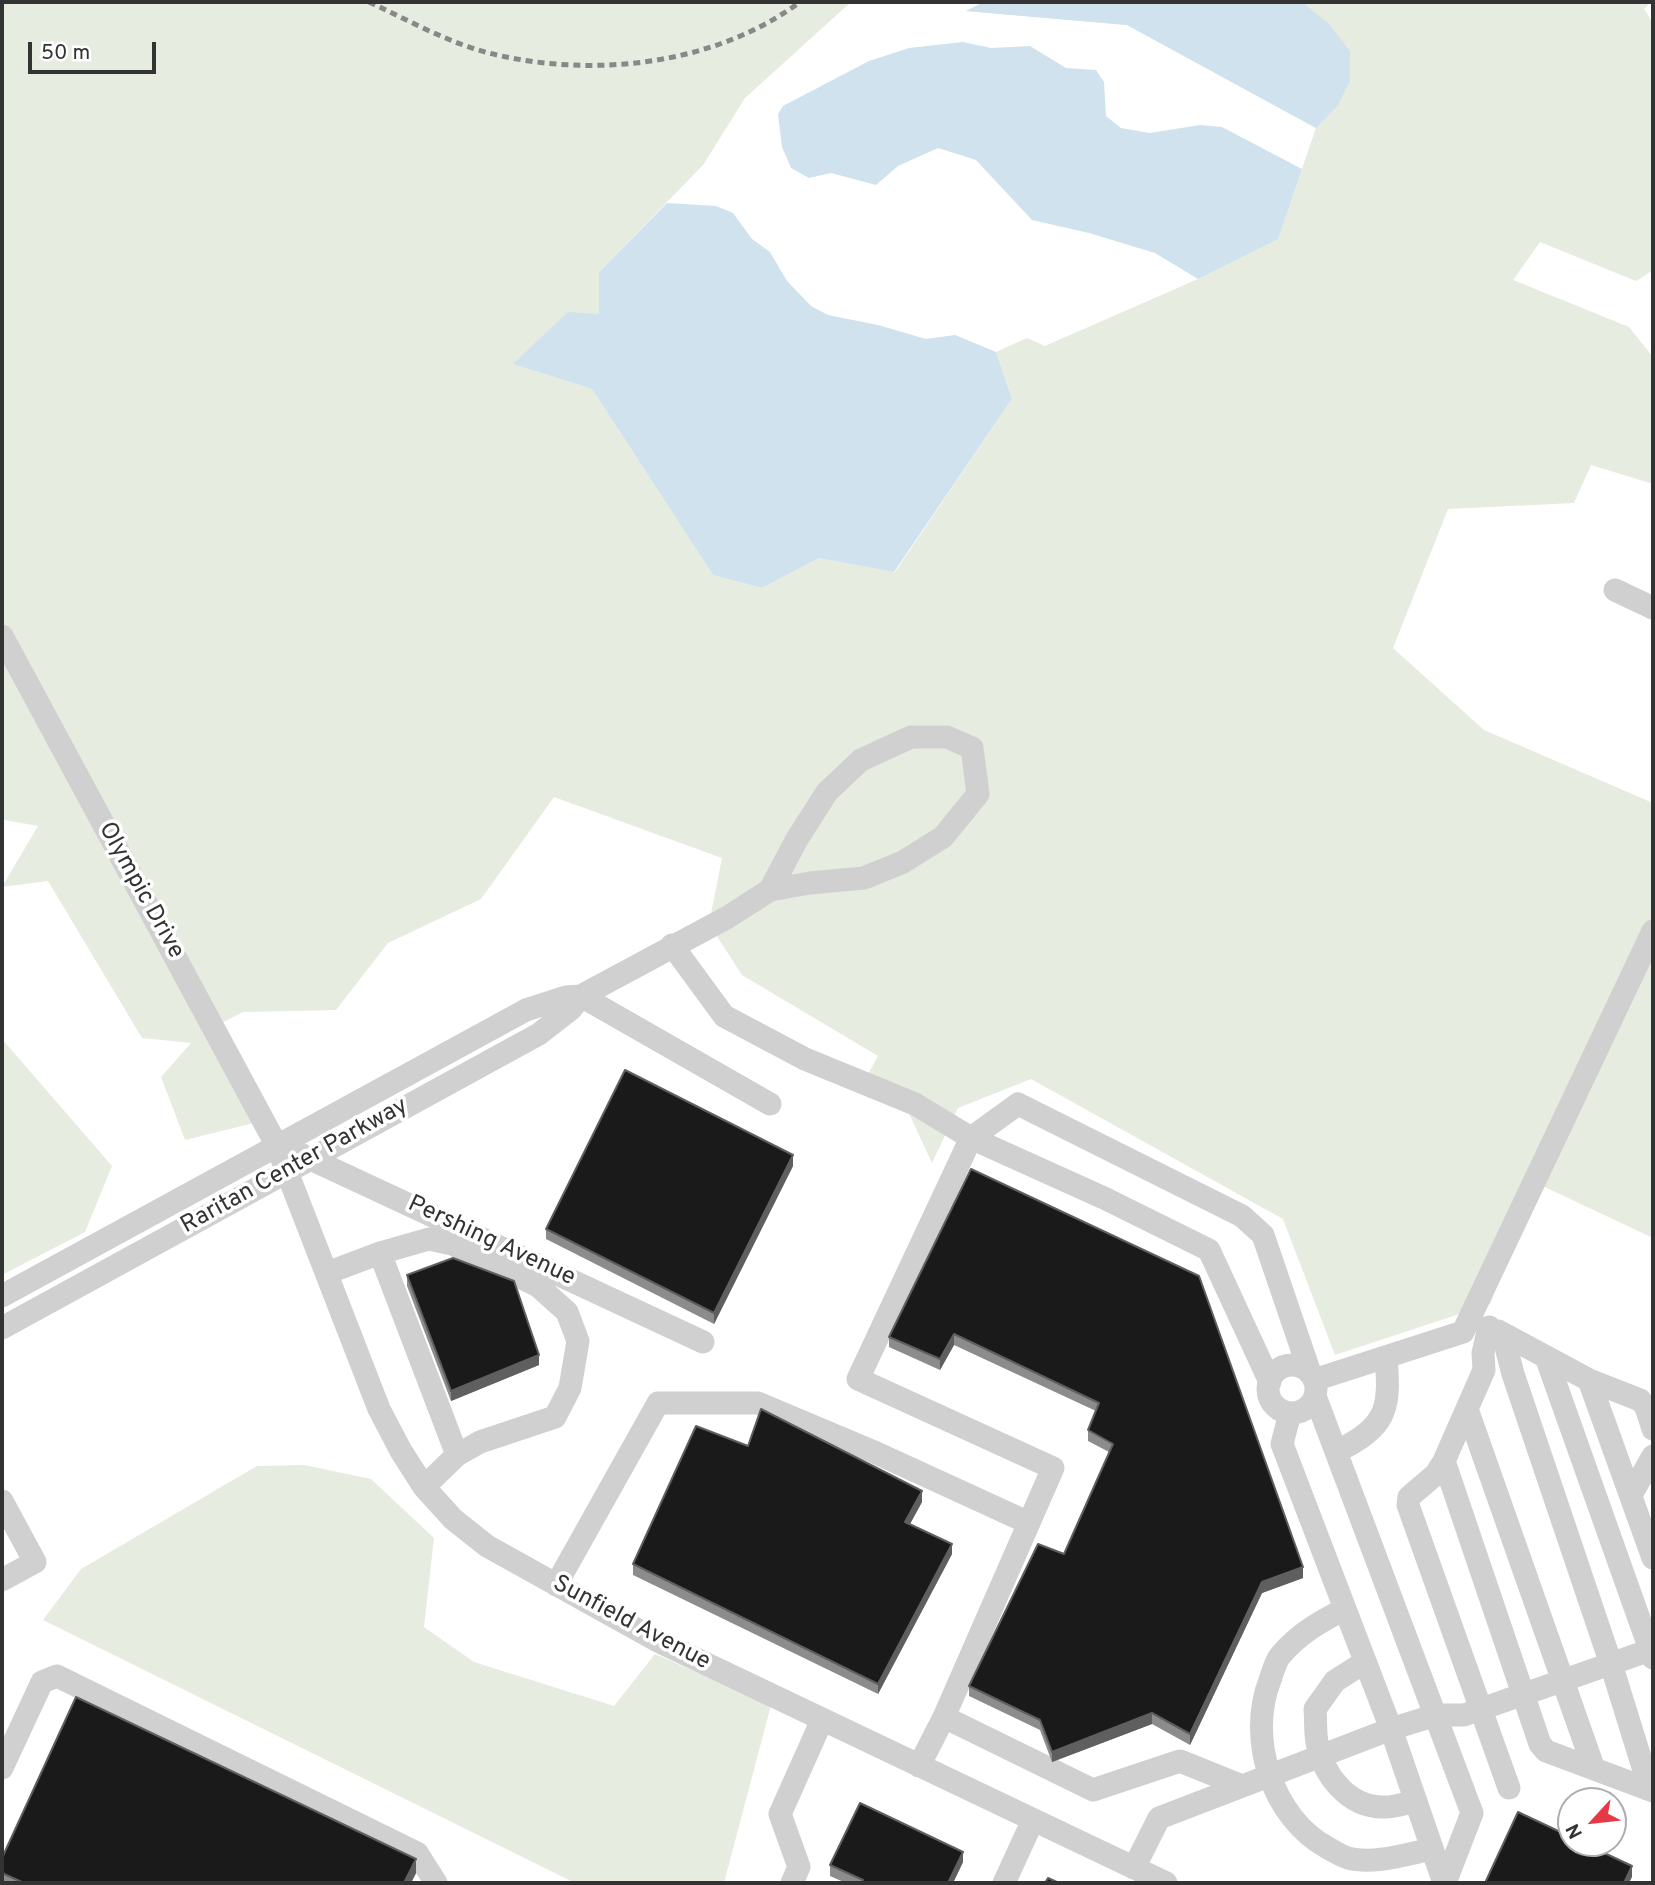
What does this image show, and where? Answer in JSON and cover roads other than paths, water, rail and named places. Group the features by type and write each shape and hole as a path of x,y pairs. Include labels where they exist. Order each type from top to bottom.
{"street":[{"path":"1615,590 1653,608"},
{"name":"Olympic Drive","path":"2,636 288,1171"},
{"path":"911,737 947,737 972,748 978,794 943,837 903,862 864,878 770,890 797,839 827,792 861,760 911,737"},
{"name":"Raritan Center Parkway","path":"2,1296 526,1010 552,1000 581,996 728,917 770,890"},
{"path":"1509,1788 1408,1505 1409,1497 1436,1474 1444,1461 1484,1370 1483,1353 1489,1327 1653,930"},
{"path":"672,945 724,1016 805,1059 915,1104 971,1138 1104,1198 1209,1250 1270,1382"},
{"path":"581,996 770,1104"},
{"name":"Raritan Center Parkway","path":"2,1328 539,1034 571,1009 581,996"},
{"path":"919,1766 944,1717 1053,1468 858,1379 971,1138 1018,1104 1241,1216 1263,1234 1336,1452 1472,1813 1445,1883"},
{"name":"Pershing Avenue","path":"277,1146 312,1158 703,1342"},
{"name":"Sunfield Avenue","path":"288,1171 379,1409 424,1487 453,1518 488,1546 656,1640 1166,1883"},
{"path":"327,1273 380,1253 429,1240 452,1244 538,1286 566,1312 578,1341 570,1388 555,1417 480,1442 457,1455 424,1487"},
{"path":"380,1253 457,1455"},
{"path":"1489,1327 1507,1351 1650,1790"},
{"path":"1313,1383 1463,1332 1489,1327 1590,1380 1640,1400 1646,1406 1653,1429"},
{"path":"1134,1868 1159,1818 1391,1729 1436,1715 1464,1715 1652,1652 1546,1357"},
{"path":"1336,1452 1360,1440 1376,1427 1387,1402 1386,1358"},
{"path":"1288,1366 1303,1368 1313,1383 1306,1410 1290,1413 1282,1411 1269,1394 1270,1382 1275,1373 1288,1366"},
{"path":"1590,1380 1653,1558"},
{"path":"556,1585 658,1404 758,1403 872,1451 1029,1523"},
{"path":"1467,1409 1594,1769"},
{"path":"1290,1413 1282,1444 1391,1729 1445,1883"},
{"path":"1631,1495 1653,1456"},
{"path":"1444,1461 1540,1744 1546,1751 1650,1790"},
{"path":"2,1501 35,1562 2,1580"},
{"path":"1345,1609 1311,1626 1279,1657 1264,1696 1263,1706 1261,1738 1269,1776 1282,1802 1312,1839 1348,1858 1385,1859 1432,1849"},
{"path":"1365,1662 1335,1681 1315,1709 1317,1742 1321,1756 1335,1785 1357,1801 1383,1807 1416,1801"},
{"path":"2,1768 42,1682 57,1676 417,1853 436,1883"},
{"path":"944,1717 1093,1790 1180,1761 1242,1786"},
{"path":"792,1883 799,1867 780,1814 822,1720"},
{"path":"1004,1883 1034,1821"}],"water":[{"path":"984,2 1302,2 1328,23 1350,51 1350,81 1338,105 1316,128 1127,25 966,11"},
{"path":"963,42 991,48 1030,46 1066,68 1096,70 1104,82 1106,116 1121,128 1150,133 1200,125 1222,127 1302,169 1278,239 1198,279 1155,253 1089,233 1032,220 976,160 938,148 898,166 876,185 831,173 809,178 791,168 782,147 778,114 783,106 869,61 909,48"},
{"path":"667,203 716,206 733,213 752,239 770,252 787,281 811,306 828,315 878,325 926,339 955,335 996,352 1012,399 894,572 819,558 762,588 713,575 592,389 513,364 568,312 599,314 599,272"}],"railway":[{"path":"369,2 480,51 536,62 575,65 615,65 694,52 731,40 767,23 800,2"}]}
